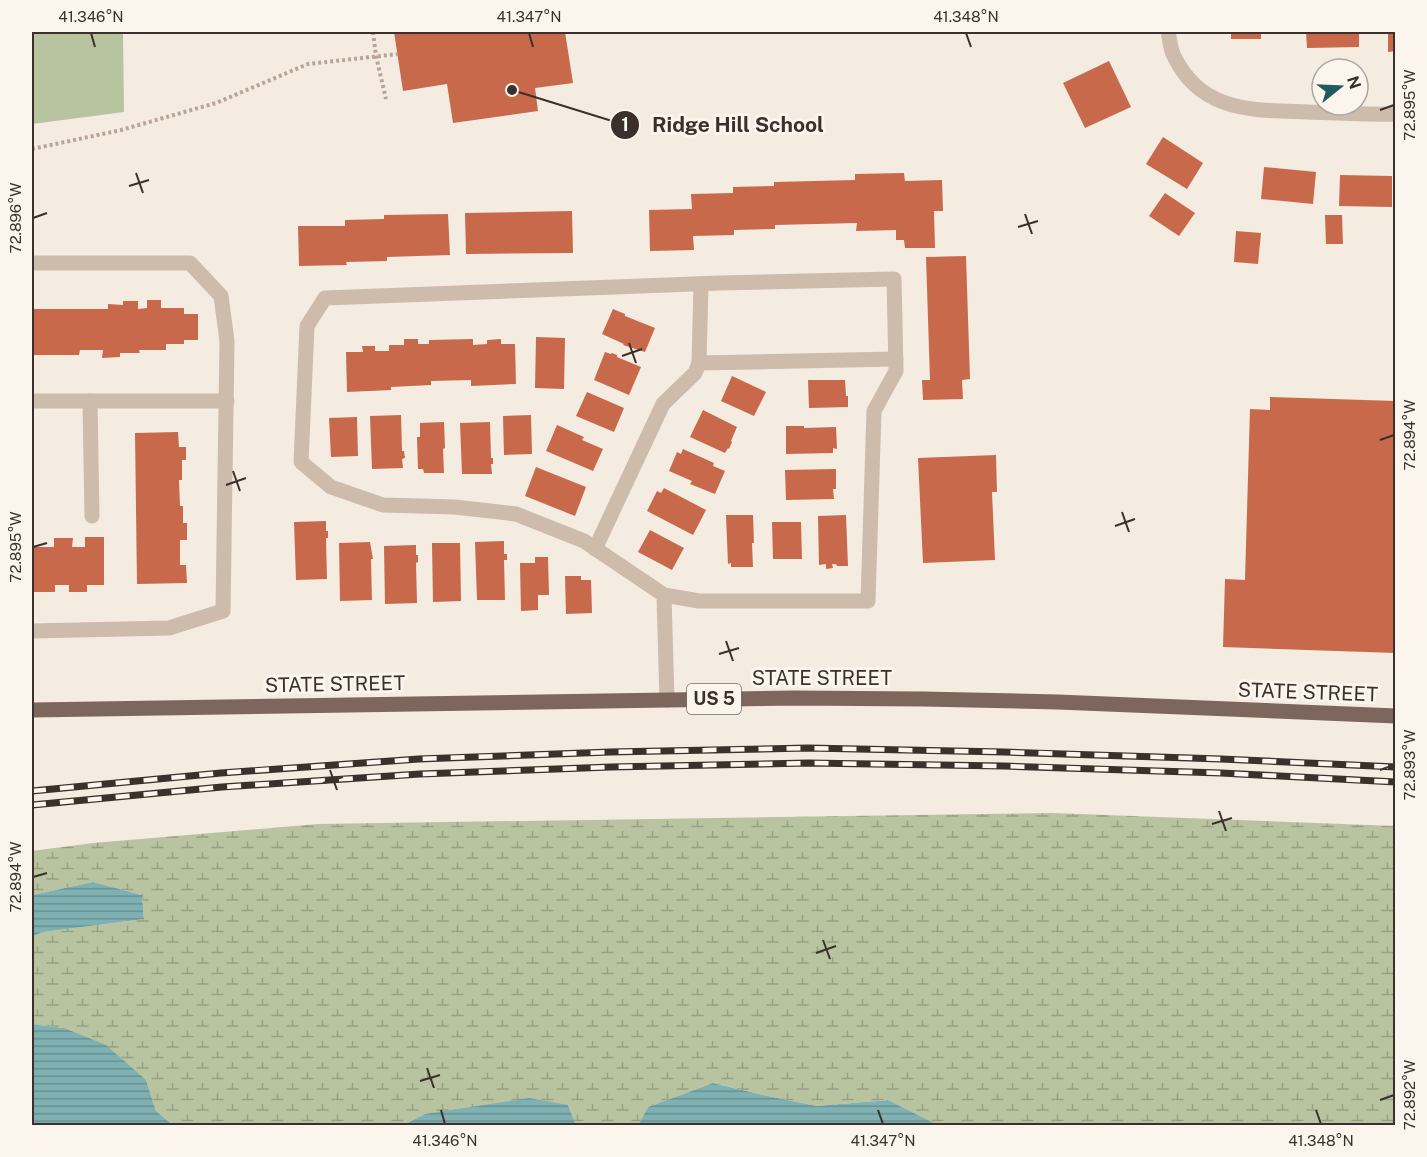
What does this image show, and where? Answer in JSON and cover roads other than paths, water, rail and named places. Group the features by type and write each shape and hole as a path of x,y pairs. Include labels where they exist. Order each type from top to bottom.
{"main road":[{"name":"STATE STREET","path":"32,710 794,698 1058,702 1395,716"}],"street":[{"path":"1168,32 1172,52 1184,73 1202,92 1221,103 1257,110 1395,114"},
{"path":"32,263 190,263 221,296 228,341 223,611 169,628 32,631"},
{"path":"894,279 896,371 874,411 868,601 699,601 664,596 584,541 516,514 455,507 383,505 331,487 302,462 307,326 325,298 701,284 894,279"},
{"path":"595,549 663,404 695,373 699,363 701,284"},
{"path":"699,363 896,359"},
{"path":"32,401 227,401"},
{"path":"90,401 92,516"},
{"path":"664,596 667,700"}],"water":[{"path":"93,882 142,895 144,919 44,932 32,936 32,895"},
{"path":"32,1024 64,1028 106,1045 146,1080 156,1111 173,1125 32,1125"},
{"path":"713,1083 817,1106 888,1100 938,1125 638,1125 648,1107"},
{"path":"529,1098 568,1105 576,1125 403,1125 425,1114"}],"railway":[{"path":"32,791 221,773 419,759 808,748 1221,759 1396,767"},
{"path":"32,805 222,787 420,774 808,763 1221,773 1396,782"}],"place":[{"name":"Ridge Hill School","path":"512,90"}]}
